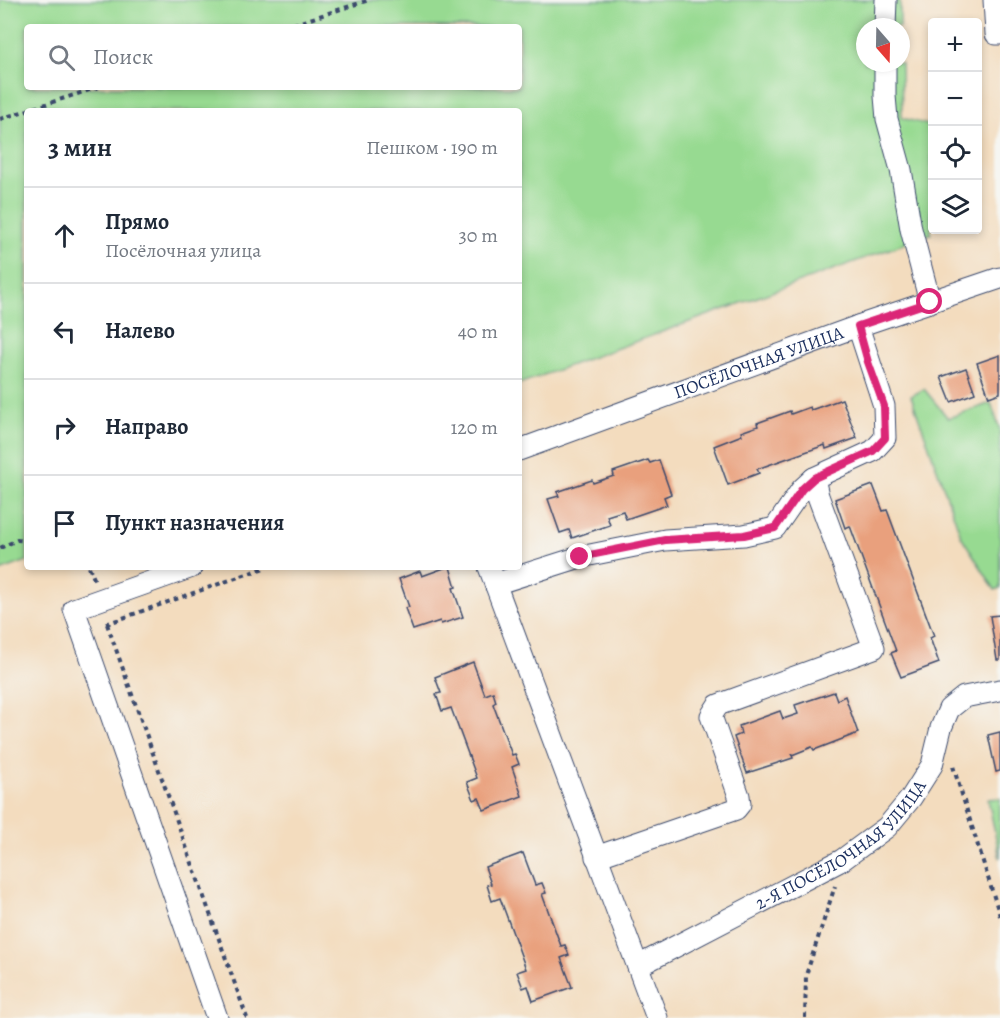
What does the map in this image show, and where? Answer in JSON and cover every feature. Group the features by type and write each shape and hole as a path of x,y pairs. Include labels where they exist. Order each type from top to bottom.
{"street":[{"path":"885,0 885,18"},
{"path":"994,0 996,34 1000,34"},
{"path":"885,72 887,119 901,170 911,229 930,302"},
{"name":"ПОСЁЛОЧНАЯ УЛИЦА","path":"522,449 858,326 1000,278"},
{"path":"522,570 665,540 744,535 775,528 802,489 814,478 873,451 885,438 884,406 858,326"},
{"path":"596,856 736,809 740,804 739,796 711,716 718,705 874,648 818,496 814,478"},
{"path":"184,570 74,609 217,1018"},
{"path":"520,570 492,576 657,1018"},
{"name":"2-Я ПОСЁЛОЧНАЯ УЛИЦА","path":"639,966 842,860 887,827 911,798 932,765 941,728 949,709 964,697 1000,690"}],"path":[{"path":"294,24 369,0"},
{"path":"34,108 90,90"},
{"path":"0,119 24,111"},
{"path":"0,548 17,540 24,541"},
{"path":"82,632 259,570"},
{"path":"106,624 247,1018"},
{"path":"952,761 1000,916"},
{"path":"805,1018 806,975 830,906 842,860"}],"green space":[{"path":"0,0 900,0 900,18 856,18 856,72 901,72 902,118 928,125 928,234 931,234 522,383 522,108 24,108 24,562 0,571"},
{"path":"924,389 948,418 991,403 1000,430 1000,588 995,590 961,536 911,396"},
{"path":"1000,798 1000,858 988,799"}],"building":[{"path":"1000,355 1000,393 989,397 977,363"},
{"path":"966,368 975,393 951,402 941,377"},
{"path":"842,399 857,438 826,449 825,445 757,469 759,473 728,485 714,446 742,435 741,432 758,426 757,423 790,411 791,414 810,407 811,410"},
{"path":"648,460 650,463 659,460 671,494 664,497 667,505 626,519 623,511 607,516 610,525 572,538 569,530 560,533 548,499 559,496 557,492 592,480 593,483 614,476 613,472"},
{"path":"873,485 883,511 887,510 934,636 930,638 939,663 901,677 891,653 896,651 850,526 845,528 835,499"},
{"path":"439,570 451,570 456,587 453,588 463,617 441,624 440,621 413,630 405,608 409,607 399,579 420,571 422,576"},
{"path":"1000,615 1000,660 997,660 990,616"},
{"path":"473,662 485,695 493,692 496,702 493,704 512,755 515,754 519,764 512,767 522,796 484,810 479,798 474,800 467,782 477,778 451,708 442,711 436,694 441,693 435,677"},
{"path":"834,692 837,700 845,696 858,733 814,750 812,747 792,755 793,758 747,773 734,737 741,734 739,726 780,711 783,719 798,714 795,705"},
{"path":"1000,732 1000,771 996,772 988,735"},
{"path":"523,853 535,885 542,883 546,893 542,894 561,946 565,945 569,955 561,958 572,987 533,1001 528,986 523,988 517,972 526,969 500,898 492,901 487,885 491,884 485,867"}],"route":[{"path":"580,557 665,540 744,535 775,528 802,489 814,478 873,451 885,438 884,406 858,326 930,302"}]}
